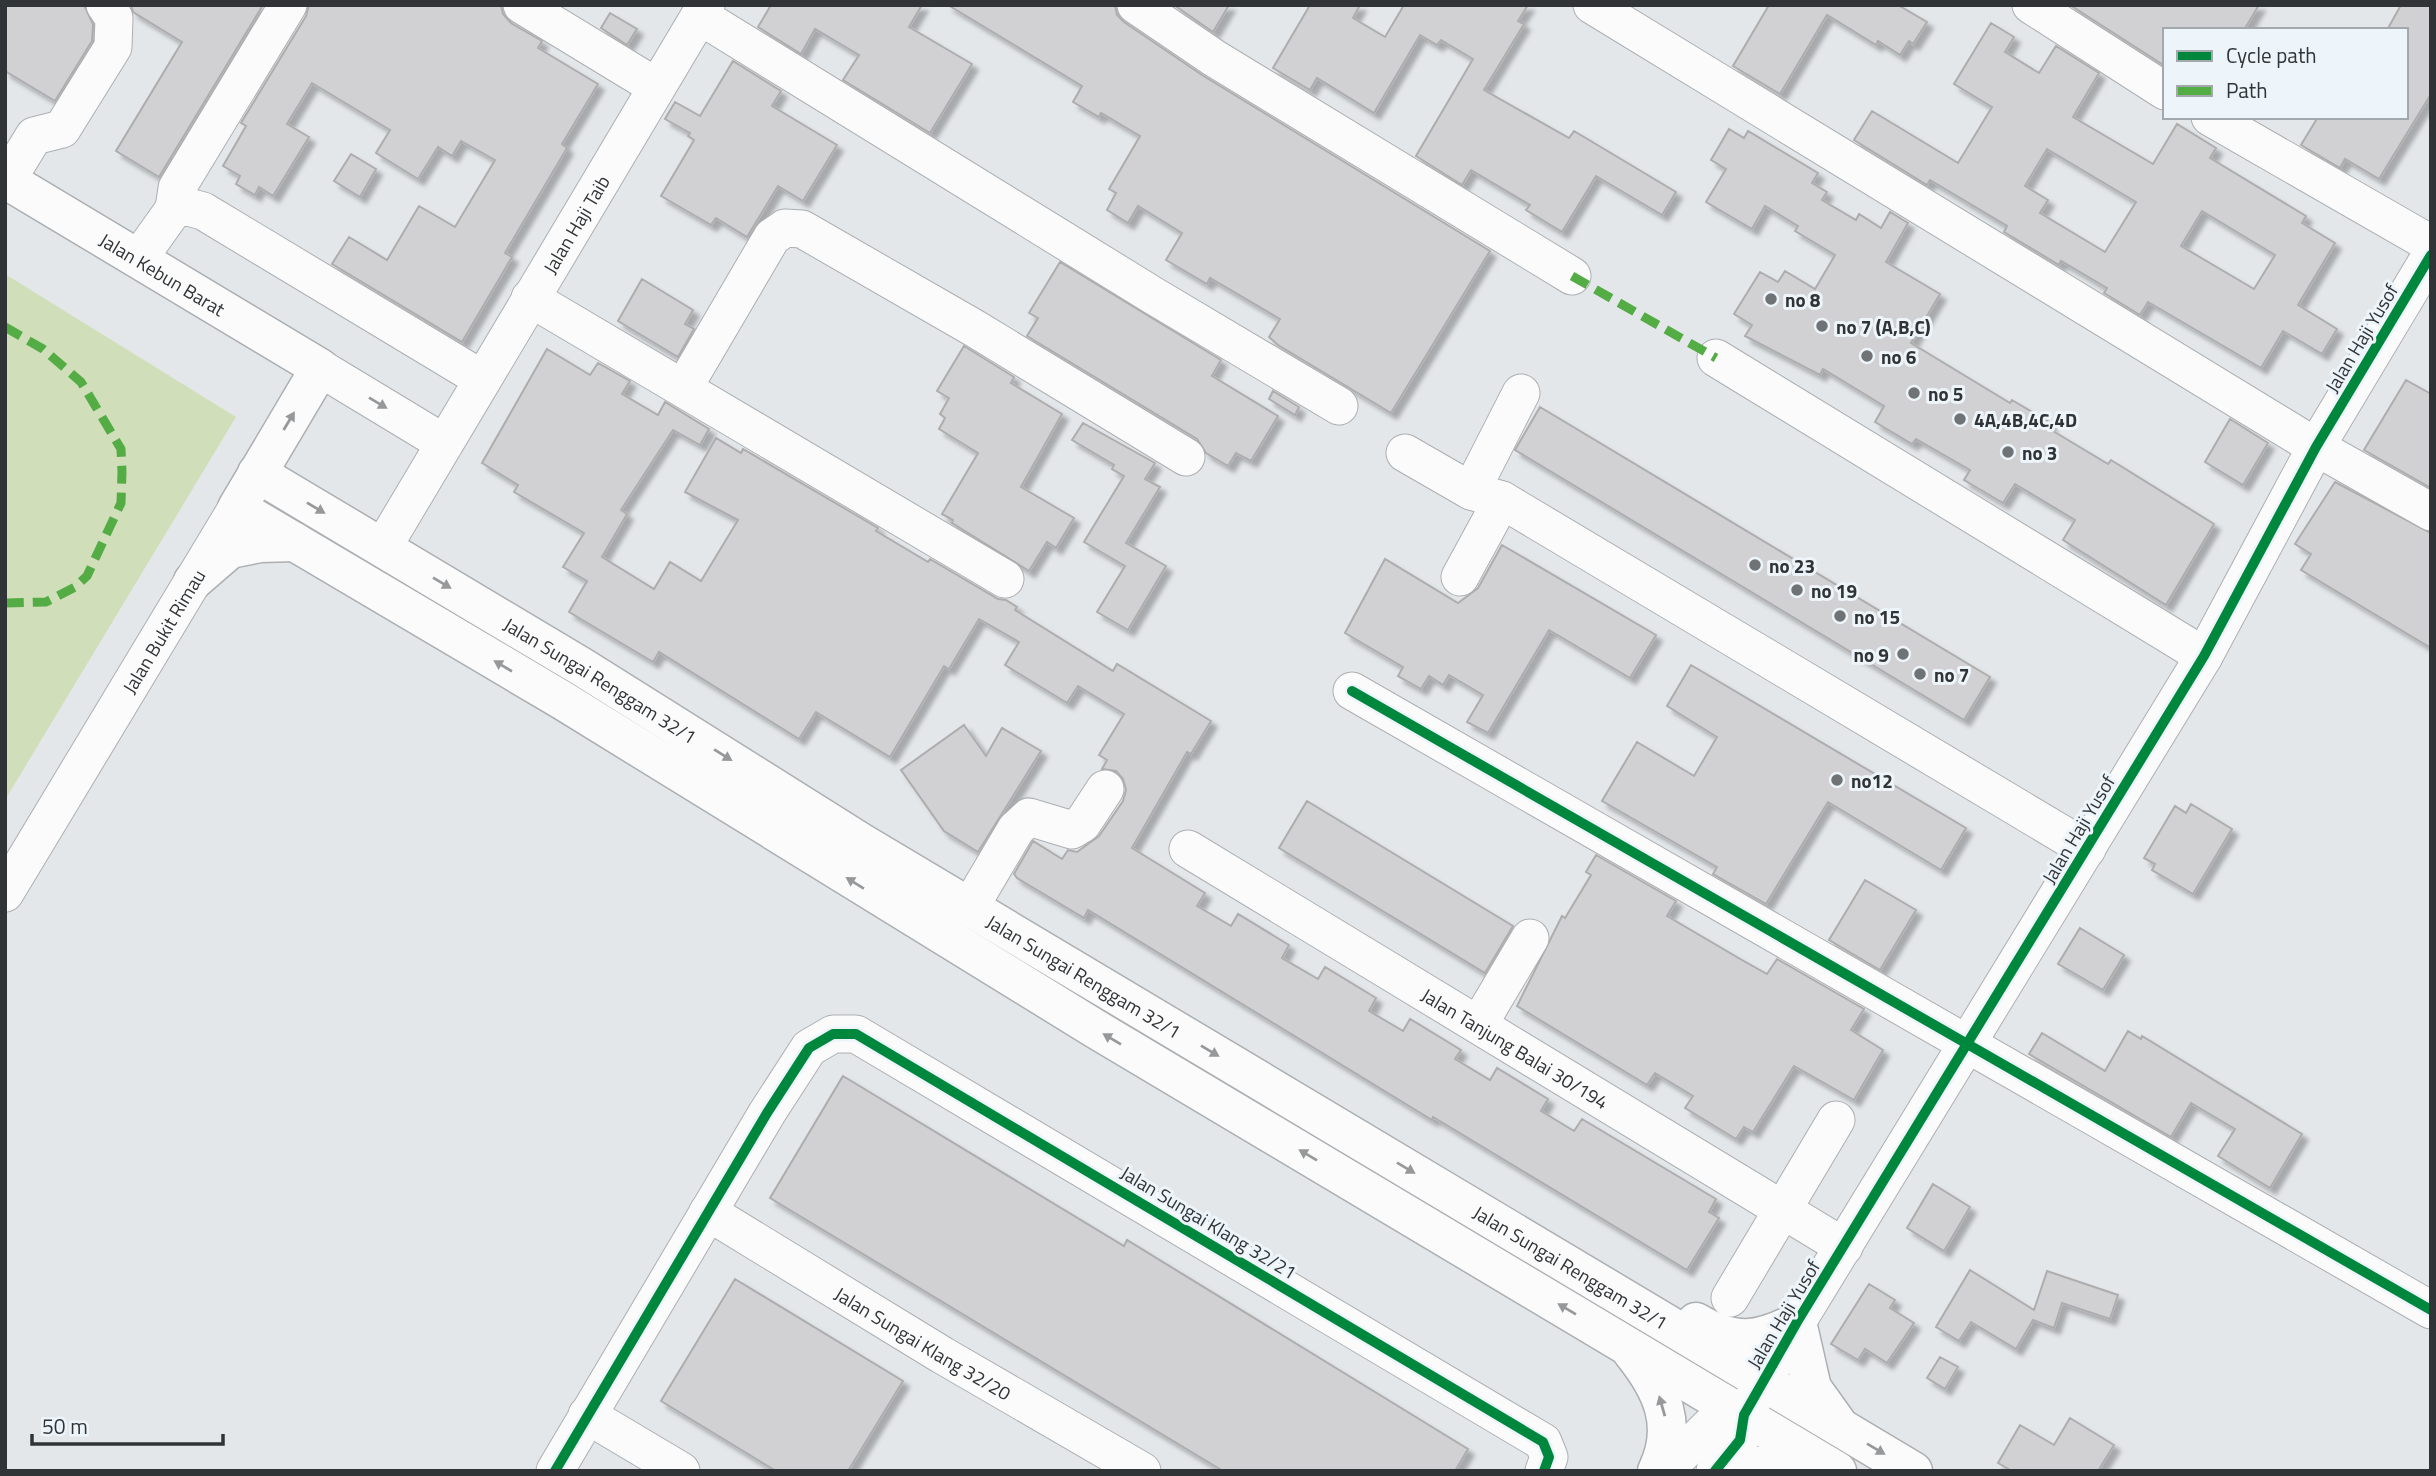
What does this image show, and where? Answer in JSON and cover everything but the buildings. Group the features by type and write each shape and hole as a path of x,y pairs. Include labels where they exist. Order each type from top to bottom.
{"main road":[{"name":"Jalan Kebun Barat","path":"6,180 320,369"},
{"name":"Jalan Bukit Rimau","path":"237,508 320,369"},
{"name":"Jalan Sungai Renggam 32/1","path":"257,473 582,667 970,908 1451,1196 1753,1399 1837,1471"},
{"name":"Jalan Sungai Renggam 32/1","path":"237,508 562,701 898,909 1625,1343 1753,1399 1839,1426 1913,1471"},
{"path":"193,581 230,549 260,543 295,542"},
{"path":"562,701 582,667"},
{"path":"898,909 916,875"},
{"path":"1451,1196 1490,1199 1712,1332 1747,1340 1776,1333 1797,1322 1812,1388 1839,1426"},
{"path":"1625,1343 1647,1370 1661,1398 1668,1448 1657,1471"},
{"path":"1742,1471 1751,1467 1789,1464 1821,1471"}],"street":[{"path":"6,180 34,136 62,129 113,47 114,18 105,5"},
{"path":"139,258 174,209 177,188 288,5"},
{"path":"522,5 655,86"},
{"path":"1136,5 1214,58 1572,276"},
{"path":"1592,5 2316,447 2431,512"},
{"path":"2031,5 2163,90"},
{"path":"703,11 1154,296 1339,405"},
{"name":"Jalan Haji Taib","path":"383,547 655,86 703,11"},
{"path":"2213,119 2431,244"},
{"path":"174,209 188,207 203,211 482,379"},
{"path":"684,387 772,237 785,228 802,229 974,328 1186,457"},
{"name":"Jalan Haji Yusof","path":"1753,1399 1797,1322 2204,656 2316,447 2431,255"},
{"path":"530,298 1005,579"},
{"path":"1716,358 2204,656"},
{"path":"320,369 444,443"},
{"path":"1460,577 1521,393"},
{"path":"1405,453 1487,496 2087,849"},
{"name":"Jalan Bukit Rimau","path":"5,893 237,508"},
{"path":"1352,691 2431,1310"},
{"path":"970,908 1016,829 1029,817 1072,830 1082,824 1105,789"},
{"name":"Jalan Tanjung Balai 30/194","path":"1188,849 1844,1247"},
{"path":"1479,1024 1530,938"},
{"name":"Jalan Sungai Klang 32/21","path":"708,1212 809,1048 833,1034 856,1034 1544,1456"},
{"path":"1730,1298 1836,1120"},
{"path":"555,1471 708,1212"},
{"name":"Jalan Sungai Klang 32/20","path":"708,1212 942,1355 1142,1471"},
{"path":"1664,1471 1711,1425 1753,1399"},
{"path":"1714,1471 1740,1440 1753,1399"},
{"path":"587,1415 681,1471"}],"green space":[{"path":"5,274 236,417 5,800"}],"marked path":[{"path":"1572,276 1716,358"},
{"path":"5,327 43,349 81,382 121,449 122,472 121,503 87,576 75,587 46,602 5,603"}],"cycle path":[{"path":"1715,1471 1740,1440 1744,1415 1797,1322 2204,656 2316,447 2431,255"},
{"path":"1352,691 2431,1310"},
{"path":"555,1471 767,1113 809,1048 833,1034 856,1034 1543,1442 1549,1457 1544,1471"}],"place":[{"name":"no 8","path":"1771,299"},
{"name":"no 7 (A,B,C)","path":"1822,326"},
{"name":"no 6","path":"1867,356"},
{"name":"no 5","path":"1914,393"},
{"name":"4A,4B,4C,4D","path":"1960,419"},
{"name":"no 3","path":"2008,452"},
{"name":"no 23","path":"1755,565"},
{"name":"no 19","path":"1797,590"},
{"name":"no 15","path":"1840,616"},
{"name":"no 9","path":"1903,654"},
{"name":"no 7","path":"1920,674"},
{"name":"no12","path":"1837,780"}]}
